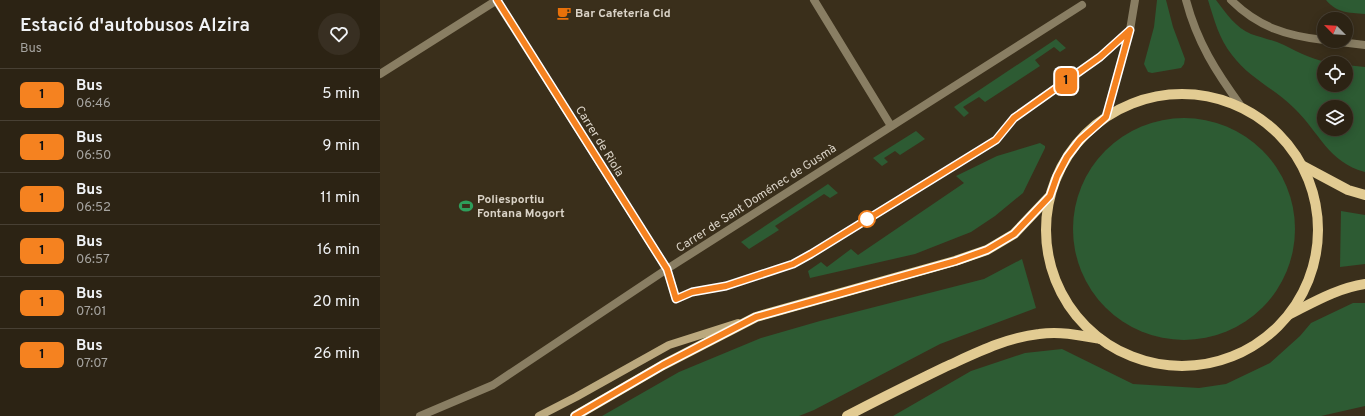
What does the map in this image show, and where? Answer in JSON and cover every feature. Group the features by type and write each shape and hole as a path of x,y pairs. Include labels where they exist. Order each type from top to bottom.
{"main road":[{"path":"1186,93 1214,97 1241,106 1260,117 1277,131 1291,148 1303,166 1314,196 1318,227 1315,258 1305,289 1288,315 1263,340 1232,357 1198,365 1163,365 1130,356 1100,339 1072,310 1054,275 1046,236 1050,196 1057,176 1067,157 1080,140 1106,117 1131,103 1158,95 1186,93"},
{"path":"1303,166 1348,190 1365,195"},
{"path":"575,416 663,365 756,317 956,261 987,250 1014,234 1050,196"},
{"path":"1288,315 1332,293 1365,284"},
{"path":"847,416 894,391 980,350 1012,338 1040,334 1065,333 1100,339"}],"street":[{"path":"380,74 496,0"},
{"name":"Carrer de Riola","path":"496,0 667,269 676,299"},
{"path":"814,0 891,126"},
{"path":"1106,117 1130,30 1135,0"},
{"path":"1186,0 1190,16 1203,48 1219,76 1241,106"},
{"path":"1231,0 1260,23 1281,32 1304,38 1317,39"},
{"name":"Carrer de Sant Doménec de Gusmà","path":"420,416 493,385 667,269 1082,5"},
{"path":"1353,44 1365,45"},
{"path":"539,416 669,345 756,317"}],"green space":[{"path":"1157,0 1166,0 1173,27 1185,59 1181,68 1152,73 1148,72 1144,64 1154,27"},
{"path":"1208,0 1216,0 1232,20 1251,34 1280,43 1317,60 1317,92 1353,92 1353,66 1365,67 1365,172 1342,161 1325,146 1317,136 1353,136 1353,100 1317,100 1317,136 1287,101 1254,77 1239,63 1227,49 1217,29"},
{"path":"1326,0 1365,0 1365,14 1344,12 1330,5"},
{"path":"1056,39 1066,48 1060,52 1054,47 1035,60 1040,66 985,102 979,97 963,107 969,113 964,117 954,107"},
{"path":"1173,118 1195,118 1216,122 1227,126 1246,136 1263,150 1277,167 1287,186 1293,207 1295,229 1293,251 1287,272 1277,291 1263,308 1246,322 1216,336 1195,340 1173,340 1152,336 1122,322 1098,300 1091,291 1077,261 1073,240 1073,218 1077,197 1091,167 1113,143 1122,136 1152,122"},
{"path":"916,131 925,139 900,155 895,151 884,158 888,162 882,166 873,158"},
{"path":"1040,143 1045,146 1045,148 1023,193 995,216 971,232 915,254 810,278 808,271 821,262 827,267 851,249 858,255 964,183 956,176 997,156"},
{"path":"828,184 838,193 830,198 824,194 775,226 779,230 749,249 741,242"},
{"path":"1341,211 1365,215 1365,264 1340,267"},
{"path":"1022,259 1036,308 940,344 814,410 799,416 602,416 679,372 761,338 820,321 984,279"},
{"path":"1353,303 1365,303 1365,406 1321,416 893,416 971,371 1025,353 1062,349 1133,384 1199,388 1226,384 1270,363 1300,336 1311,323"}],"bus line":[{"name":"1","path":"497,0 667,269 676,299 692,292 726,286 793,264 811,254 996,140 1014,118 1100,57 1130,30 1106,117 1096,124 1080,140 1067,157 1057,176 1050,196 1014,234 987,250 956,261 756,317 663,365 575,416"}],"place":[{"name":"Bar Cafetería Cid","path":"564,13"},
{"name":"Poliesportiu Fontana Mogort","path":"466,206"}]}
